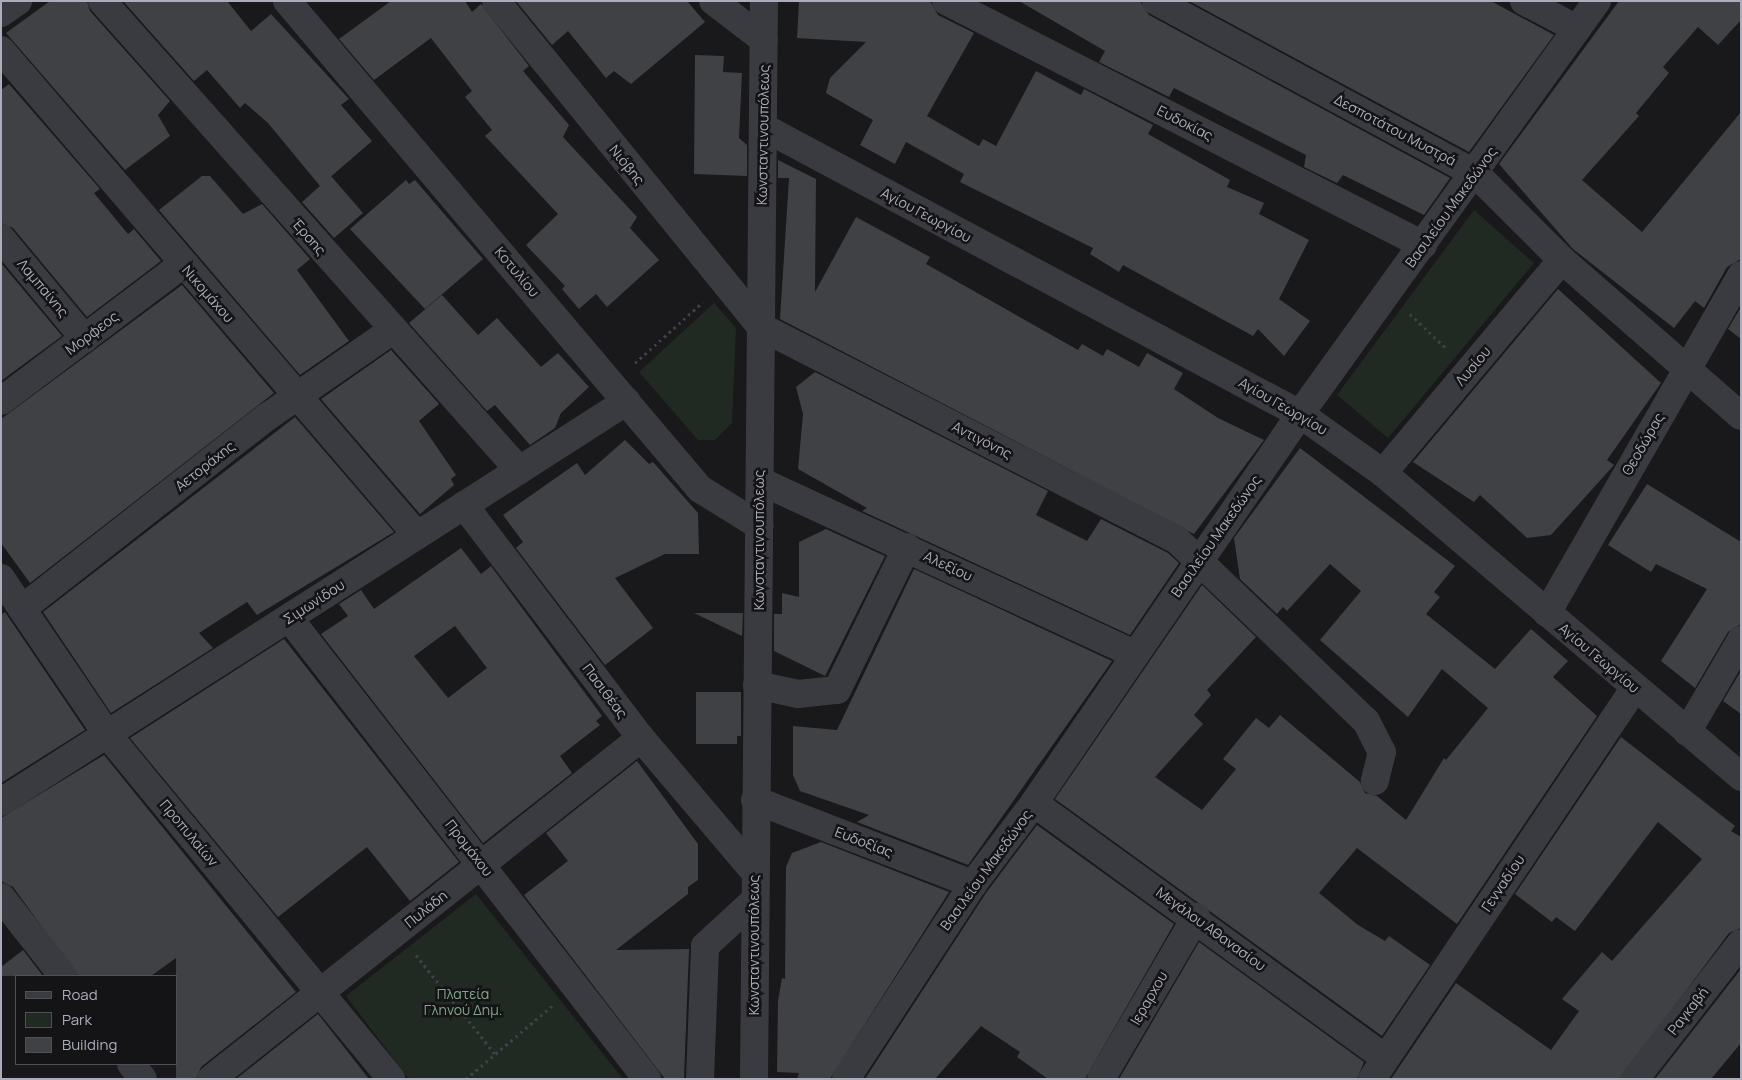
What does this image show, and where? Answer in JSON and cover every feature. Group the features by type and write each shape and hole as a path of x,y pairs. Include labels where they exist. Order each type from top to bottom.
{"street":[{"path":"1,13 18,1"},
{"name":"Έρσης","path":"102,1 392,331 519,470"},
{"name":"Κοτυλίου","path":"287,1 700,489 760,526"},
{"name":"Νιόβης","path":"496,1 723,284 761,327"},
{"path":"713,1 764,40"},
{"name":"Κωνσταντινουπόλεως","path":"754,1079 753,870 760,526 764,1"},
{"name":"Ευδοκίας","path":"946,1 1423,245"},
{"name":"Δεσποτάτου Μυστρά","path":"1156,1 1476,174 1562,260 1741,416"},
{"path":"1524,1 1577,28"},
{"name":"Βασιλείου Μακεδώνος","path":"846,1079 973,884 1034,803 1300,414 1476,174 1597,1"},
{"name":"Νικομάχου","path":"1,50 298,398 418,535"},
{"name":"Αγίου Γεωργίου","path":"763,128 1300,414 1383,473 1741,777"},
{"name":"Λαμπαίνης","path":"1,238 85,339"},
{"name":"Λυσίου","path":"1383,473 1562,260"},
{"name":"Μορφεος","path":"1,401 183,264"},
{"name":"Θεοδώρας","path":"1547,613 1685,369 1741,275"},
{"name":"Αντιγόνης","path":"761,327 1177,540 1201,558 1366,721 1382,752 1375,781"},
{"name":"Αετοράχης","path":"23,608 267,417 298,398 392,331"},
{"name":"Σιμωνίδου","path":"1,802 519,470 619,392"},
{"name":"Αλεξίου","path":"760,481 1135,654"},
{"name":"Πασιθέας","path":"464,505 641,738 753,870"},
{"path":"757,685 798,694 837,690 906,547"},
{"name":"Προπυλαίων","path":"1,578 107,734 322,993 390,1079"},
{"name":"Προμάχου","path":"289,618 482,864 574,987 647,1079"},
{"path":"1688,732 1741,640"},
{"name":"Γενναδίου","path":"1378,1068 1635,688"},
{"name":"Πυλάδη","path":"211,1079 322,993 641,738"},
{"name":"Ευδοξίας","path":"755,800 973,884"},
{"name":"Μεγάλου Αθανασίου","path":"1034,803 1196,917 1378,1068"},
{"path":"1,897 62,975"},
{"path":"700,1079 705,946 754,901"},
{"name":"Ιεραρχου","path":"1101,1079 1196,917"},
{"name":"Ραγκαβή","path":"1634,1079 1741,943"},
{"path":"132,1065 143,1079"}],"path":[{"path":"619,392 723,284"},
{"path":"1396,285 1415,321 1470,369"},
{"path":"398,932 495,1054"},
{"path":"466,1079 574,987"}],"green space":[{"path":"1474,210 1534,263 1388,438 1337,395"},
{"path":"714,303 736,328 732,423 715,440 698,440 639,372"},
{"name":"Πλατεία Γληνού Δημ.","path":"476,894 623,1079 409,1079 346,996"}],"building":[{"path":"50,1 87,1 90,11 170,101 158,115 170,136 125,170 6,33"},
{"path":"123,1 227,1 251,31 271,14 349,99 341,105 372,141 320,186 268,123 245,103 240,108 207,70 194,81"},
{"path":"391,1 465,1 472,12 481,4 529,66 523,71 569,125 563,137 637,217 630,228 659,260 607,307 596,294 579,309 562,289 565,286 526,245 558,214 485,136 492,130 465,97 472,91 431,38 374,80 339,39"},
{"path":"516,1 687,1 705,22 631,84 614,71 606,78 568,31 552,45"},
{"path":"799,1 930,1 938,15 974,33 927,116 979,146 983,139 996,146 1036,71 1081,95 1084,89 1153,125 1148,134 1230,180 1227,187 1264,203 1259,214 1309,240 1279,299 1310,321 1284,356 1258,329 1253,336 1123,265 1119,272 1090,254 1093,248 960,182 964,174 906,142 895,164 860,145 873,120 826,93 830,78 866,42 797,38"},
{"path":"1019,1 1140,1 1149,15 1450,178 1424,215 1343,175 1337,183 1304,167 1306,155 1174,88 1169,97 1099,62 1105,51"},
{"path":"1189,1 1491,1 1554,35 1469,152"},
{"path":"1619,1 1741,1 1741,20 1718,45 1698,27 1663,67 1669,73 1636,113 1639,116 1582,180 1642,232 1741,112 1741,259 1727,267 1704,308 1695,301 1674,328 1573,249 1499,164"},
{"path":"695,55 724,56 723,72 742,73 739,138 747,145 747,176 694,174"},
{"path":"9,84 100,189 94,193 128,234 134,229 161,261 87,317 13,228 1,223 1,90"},
{"path":"778,160 816,179 815,292 856,217 930,257 926,264 1078,350 1082,344 1103,356 1107,349 1139,367 1147,353 1183,373 1174,389 1218,418 1264,440 1194,534 780,319 789,178 778,178"},
{"path":"202,176 210,176 243,214 262,204 310,259 297,270 349,341 300,375 159,210"},
{"path":"331,176 363,213 334,238 302,202"},
{"path":"406,180 409,184 415,180 483,259 425,309 350,229"},
{"path":"1,263 62,336 1,381"},
{"path":"182,285 274,393 30,583 1,543 1,419"},
{"path":"1558,289 1661,383 1607,460 1614,465 1551,535 1527,538 1480,495 1474,502 1413,462"},
{"path":"442,295 478,335 497,318 541,367 558,353 589,387 561,413 555,428 530,445 495,405 487,411 409,323"},
{"path":"1741,307 1741,339 1728,329"},
{"path":"391,350 439,404 419,421 456,475 451,479 454,485 420,514 321,399"},
{"path":"815,372 1048,491 1036,515 1087,541 1101,519 1168,553 1179,563 1130,635 862,511 867,508 798,469 803,414 796,387"},
{"path":"295,417 394,532 257,615 247,602 199,633 213,648 111,713 43,612"},
{"path":"625,440 649,464 653,462 698,513 699,554 665,554 615,578 653,628 605,665 516,548 523,542 503,515 577,463 585,475"},
{"path":"1300,448 1455,566 1434,592 1440,597 1426,614 1495,669 1531,629 1568,661 1553,677 1597,716 1457,924 1357,848 1319,893 1358,925 1385,941 1389,936 1430,965 1382,1036 1055,799 1202,585 1256,637 1207,690 1211,695 1194,715 1203,724 1155,777 1202,810 1236,769 1223,759 1256,718 1269,728 1280,715 1360,782 1365,793 1377,796 1406,820 1444,758 1446,760 1488,708 1442,669 1408,717 1320,640 1361,591 1330,564 1287,611 1283,607 1277,614 1240,579 1234,538"},
{"path":"1647,484 1741,542 1741,624 1728,632 1695,688 1661,661 1707,589 1656,564 1651,572 1608,545"},
{"path":"826,529 885,556 825,676 774,651 774,614 782,614 782,593 799,597 799,542"},
{"path":"461,548 481,574 491,566 602,716 596,721 600,725 560,756 572,773 483,843 321,634 348,616 339,604 361,590 374,609","holes":["455,626 487,668 448,698 414,656"]},
{"path":"914,569 1112,661 968,865 857,822 869,815 800,791 793,775 793,726 837,730"},
{"path":"5,612 85,730 1,783 1,615"},
{"path":"694,613 743,613 742,636"},
{"path":"284,639 459,862 410,901 367,847 278,917 130,738"},
{"path":"1741,671 1741,714 1723,701"},
{"path":"696,692 741,692 741,736 737,736 737,744 696,744"},
{"path":"1621,737 1735,826 1731,831 1741,837 1741,928 1729,933 1620,1079 1391,1079 1456,983 1551,1050 1579,1011 1562,999 1602,952 1612,961 1702,859 1658,822 1575,931 1556,917 1552,922 1515,894"},
{"path":"104,755 296,992 201,1067 196,1079 176,1079 176,1065 178,1065 178,975 176,975 176,958 152,975 77,975 13,887 1,881 1,818"},
{"path":"637,761 698,844 698,880 688,887 688,894 616,950 689,949 684,1078 665,1079 524,895 568,861 546,833"},
{"path":"1037,825 1174,924 1085,1079 1048,1079 1017,1057 1020,1052 981,1026 935,1079 865,1079 986,893"},
{"path":"821,842 949,892 830,1079 797,1079 799,1073 777,1072 778,1001 782,978 785,979 786,867 792,853"},
{"path":"1199,942 1364,1062 1357,1079 1119,1079"},
{"path":"23,950 42,975 1,976 1,967"},
{"path":"1741,969 1741,1043 1711,1079 1655,1079"},
{"path":"318,1014 369,1079 236,1079"}]}
